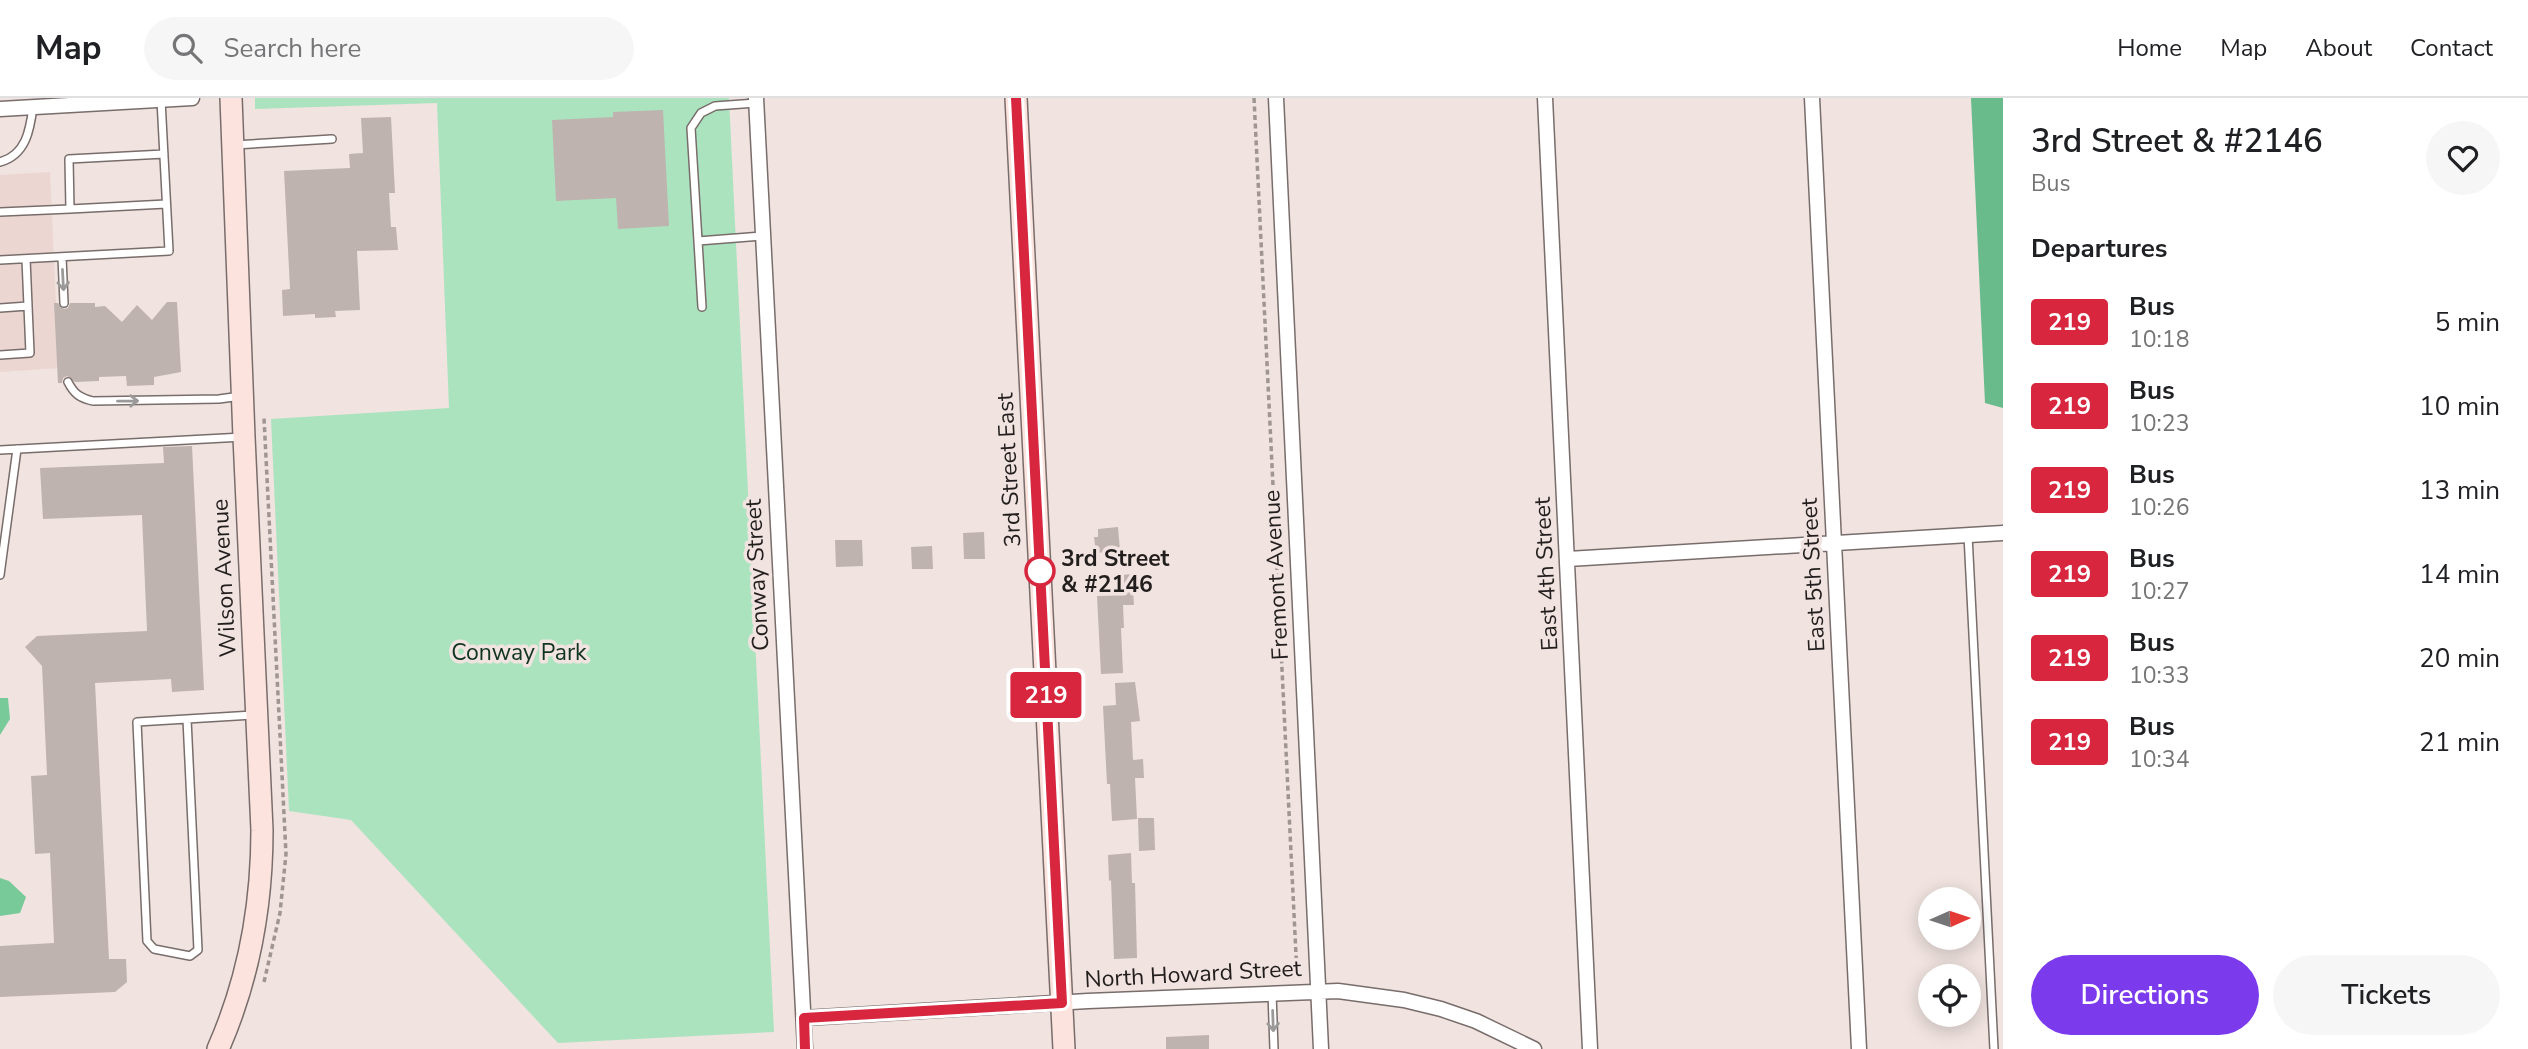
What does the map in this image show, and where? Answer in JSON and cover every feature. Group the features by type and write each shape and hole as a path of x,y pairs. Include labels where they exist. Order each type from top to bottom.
{"street":[{"path":"0,108 192,98"},
{"name":"Wilson Avenue","path":"218,1049 248,964 257,920 262,869 231,98"},
{"name":"3rd Street East","path":"1016,98 1064,1049"},
{"name":"Fremont Avenue","path":"1276,98 1321,1049"},
{"name":"East 4th Street","path":"1545,98 1590,1049"},
{"name":"East 5th Street","path":"1812,98 1859,1049"},
{"name":"Conway Street","path":"756,101 805,1049"},
{"path":"1568,559 2003,533"},
{"name":"North Howard Street","path":"804,1018 1318,991 1364,993 1441,1009 1476,1021 1534,1049"}],"lane":[{"path":"0,260 169,251 161,100"},
{"path":"702,307 691,128 701,113 715,106 756,101"},
{"path":"0,162 14,155 22,146 30,129 33,107"},
{"path":"233,145 332,139"},
{"path":"70,209 69,159 164,154"},
{"path":"0,212 166,204"},
{"path":"698,241 762,236"},
{"path":"62,257 64,303"},
{"path":"0,355 30,353 26,259"},
{"path":"0,308 28,306"},
{"path":"68,382 73,392 82,399 93,401 219,399 242,396"},
{"path":"0,450 244,437"},
{"path":"0,575 17,449"},
{"path":"1968,535 1994,1049"},
{"path":"187,719 198,950 190,956 154,949 147,941 137,722 187,719 257,715"},
{"path":"1272,992 1274,1049"}],"path":[{"path":"1254,98 1297,975"}],"shaded area":[{"path":"1971,98 2003,98 2003,408 1985,403"},
{"path":"50,172 59,368 0,372 0,175"},
{"path":"0,698 8,698 10,719 0,735"},
{"path":"0,878 9,881 26,897 20,913 0,916"}],"green space":[{"name":"Conway Park","path":"255,98 729,98 774,1032 558,1043 351,820 289,811 271,419 449,408 437,103 255,109"}],"building":[{"path":"663,110 669,226 618,229 616,198 556,201 552,120 613,117 613,112"},
{"path":"391,117 395,193 389,193 391,227 396,227 398,250 357,251 360,310 335,311 336,317 315,318 315,314 283,316 282,290 290,289 284,171 350,168 349,154 363,153 361,118"},
{"path":"167,302 177,302 181,372 154,377 154,385 127,386 126,376 99,377 99,381 75,382 67,376 62,383 58,383 54,303 64,309 68,308 70,303 95,303 95,307 105,306 122,322 137,305 152,320"},
{"path":"192,446 204,690 172,692 171,679 95,683 109,959 126,959 127,982 115,992 0,997 0,946 54,943 50,853 35,854 31,776 47,775 42,666 25,647 37,636 147,631 142,515 43,519 40,468 164,463 163,447"},
{"path":"1118,527 1120,551 1096,553 1094,537 1098,537 1098,529"},
{"path":"984,532 985,559 964,559 963,533"},
{"path":"835,540 862,540 863,566 836,567"},
{"path":"932,546 933,569 912,569 911,547"},
{"path":"1139,574 1141,589 1133,590 1134,605 1123,605 1123,673 1101,674 1097,596 1118,595 1117,575"},
{"path":"1135,682 1140,721 1131,722 1133,760 1143,759 1144,778 1135,778 1137,819 1112,821 1103,706 1116,705 1115,683"},
{"path":"1138,818 1154,818 1155,850 1139,851"},
{"path":"1131,853 1132,883 1135,883 1137,958 1114,959 1108,855"},
{"path":"1209,1035 1209,1049 1166,1049 1166,1037"}],"bus line":[{"name":"219","path":"805,1049 804,1018 1062,1003 1016,98"}],"place":[{"name":"3rd Street & #2146","path":"1040,571"}]}
